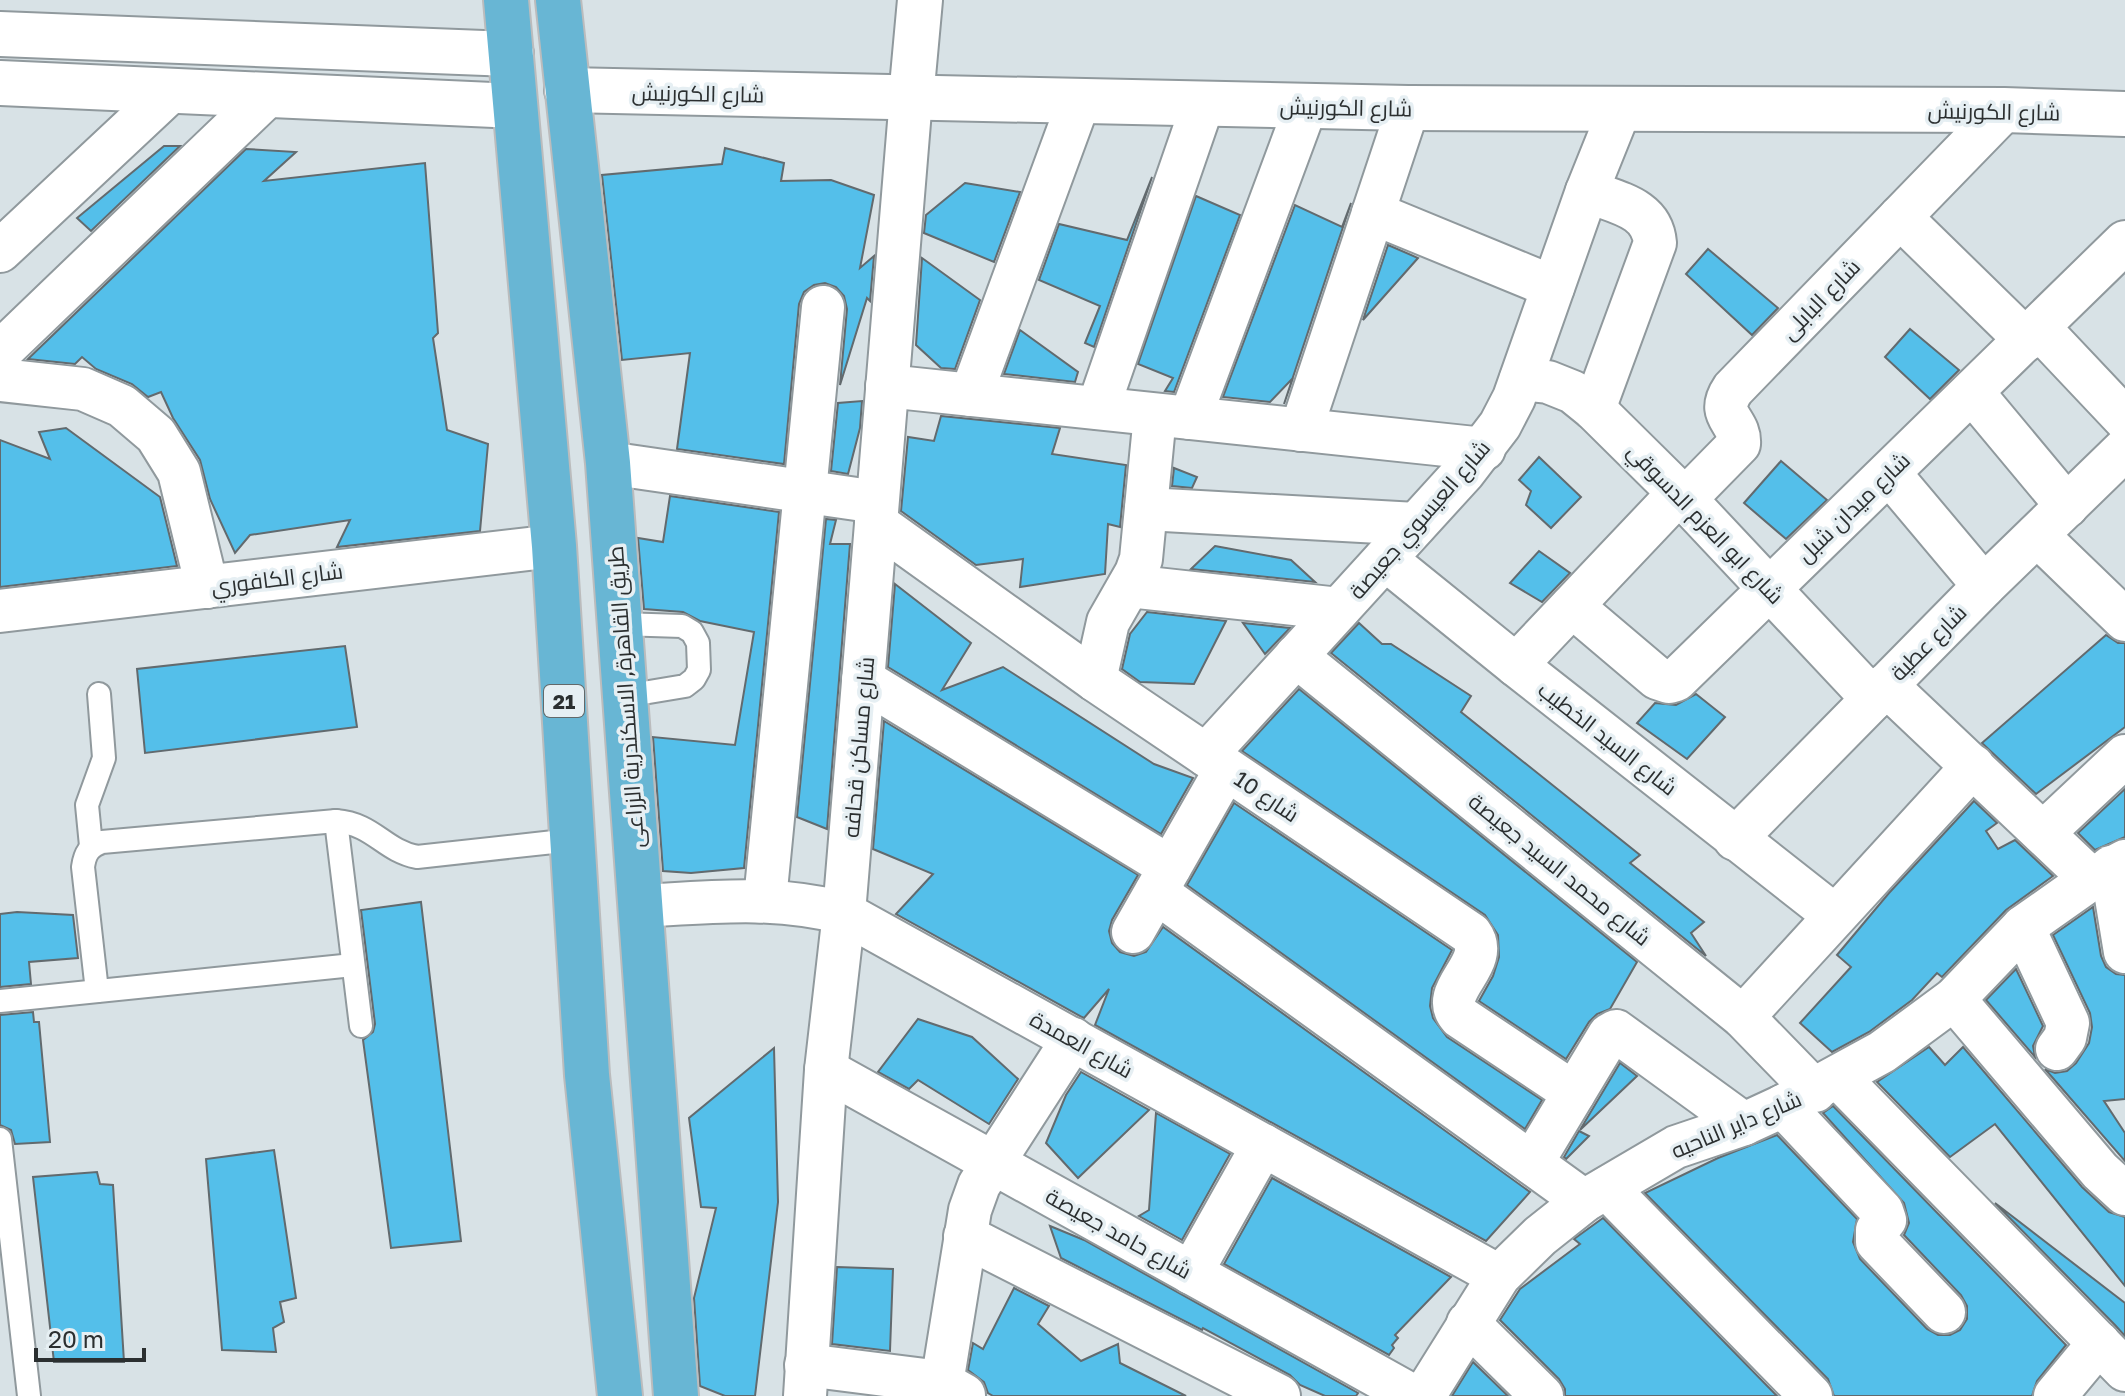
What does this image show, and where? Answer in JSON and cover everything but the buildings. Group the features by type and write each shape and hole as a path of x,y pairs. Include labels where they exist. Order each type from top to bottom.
{"highway":[{"name":"21","path":"506,3 554,546 587,1075 620,1396"},
{"name":"طريق القاهرة, الاسكندرية الزراعى","path":"559,8 608,463 676,1396"},
{"path":"587,1075 603,1084 621,1085 638,1079 652,1067"},
{"path":"610,1305 622,1294 638,1288 654,1290 668,1298"}],"main road":[{"path":"911,98 920,0"},
{"path":"0,34 511,54"},
{"path":"0,83 515,106"},
{"name":"شارع الكورنيش","path":"567,90 1408,108 2004,110 2125,114"}],"street":[{"path":"0,251 172,90"},
{"path":"0,352 268,95"},
{"name":"شارع مساكن قحافه","path":"806,1380 826,1070 844,913 911,98"},
{"path":"971,395 1079,101"},
{"path":"1098,408 1203,104"},
{"path":"1095,680 1108,622 1141,559 1146,509 1173,416 1306,106"},
{"path":"1301,430 1408,108"},
{"name":"شارع العيسوي جعيصة","path":"1133,932 1163,879 1216,762 1296,656 1484,449 1500,425 1521,379 1587,191 1620,109"},
{"name":"شارع البابلى","path":"1682,496 1739,444 1739,432 1728,419 1725,409 1733,389 2004,110"},
{"path":"1587,191 1635,210 1646,218 1653,229 1655,243 1594,409"},
{"path":"1373,213 1553,287"},
{"path":"1900,217 2125,419"},
{"name":"شارع ميدان شبل","path":"1572,606 1657,678 1669,682 1676,680 2125,242"},
{"path":"765,900 823,307"},
{"name":"شارع ابو العزم الدسوقي","path":"1521,379 1548,382 1573,392 1594,409 1769,588 1879,692 1973,766 2043,833 2109,869"},
{"path":"0,380 83,389 122,406 156,435 179,472 207,587"},
{"path":"887,386 1484,449"},
{"path":"1972,392 2067,506"},
{"name":"شارع عطية","path":"1735,839 1984,586 2125,449"},
{"path":"608,463 805,492 877,513"},
{"path":"1889,473 1984,586"},
{"path":"1516,665 1682,496"},
{"path":"1146,509 1416,524"},
{"name":"شارع 10","path":"877,513 1095,680 1471,934 1478,950 1452,1002 1454,1010 1574,1093"},
{"path":"2037,535 2125,620"},
{"name":"شارع الكافوري","path":"0,611 554,546"},
{"name":"شارع السيد الخطيب","path":"1385,559 1834,915"},
{"path":"1129,586 1339,609"},
{"name":"شارع محمد السيد جعيصة","path":"1296,656 1743,1017 1812,1091"},
{"path":"863,680 1163,879 1532,1163 1595,1194 1811,1396"},
{"path":"2043,833 2125,756"},
{"path":"1743,1017 1973,766"},
{"path":"2109,869 2125,952"},
{"name":"شارع داير الناحيه","path":"1424,1396 1499,1276 1540,1236 1595,1194 1676,1147 1744,1124 1882,1052 1954,999 2023,927 2109,869"},
{"name":"شارع العمدة","path":"641,906 765,900 807,903 844,913 1499,1276"},
{"path":"2023,927 2068,1023 2065,1038 2057,1049"},
{"path":"1954,999 2117,1171"},
{"path":"1532,1163 1609,1035 1616,1031 1744,1124"},
{"path":"806,1380 949,1391 970,1210 991,1163 1073,1039"},
{"name":"شارع حامد جعيصة","path":"826,1070 1413,1396"},
{"path":"1812,1091 1882,1211 1885,1220 1877,1230 1877,1242 1944,1312"},
{"path":"1812,1091 2112,1357 2055,1396"},
{"path":"1191,1273 1263,1145"},
{"path":"965,1236 1279,1396"},
{"path":"1468,1323 1542,1396"}],"lane":[{"path":"620,624 682,626 692,632 698,643 699,670 685,686 625,696"},
{"path":"91,846 87,805 104,758 99,694"},
{"path":"97,991 83,867 84,856 91,846 102,842 336,821 362,826 394,849 417,857 572,840"},
{"path":"336,821 361,1026"},
{"path":"0,1001 353,965"},
{"path":"0,1139 29,1396"}]}
